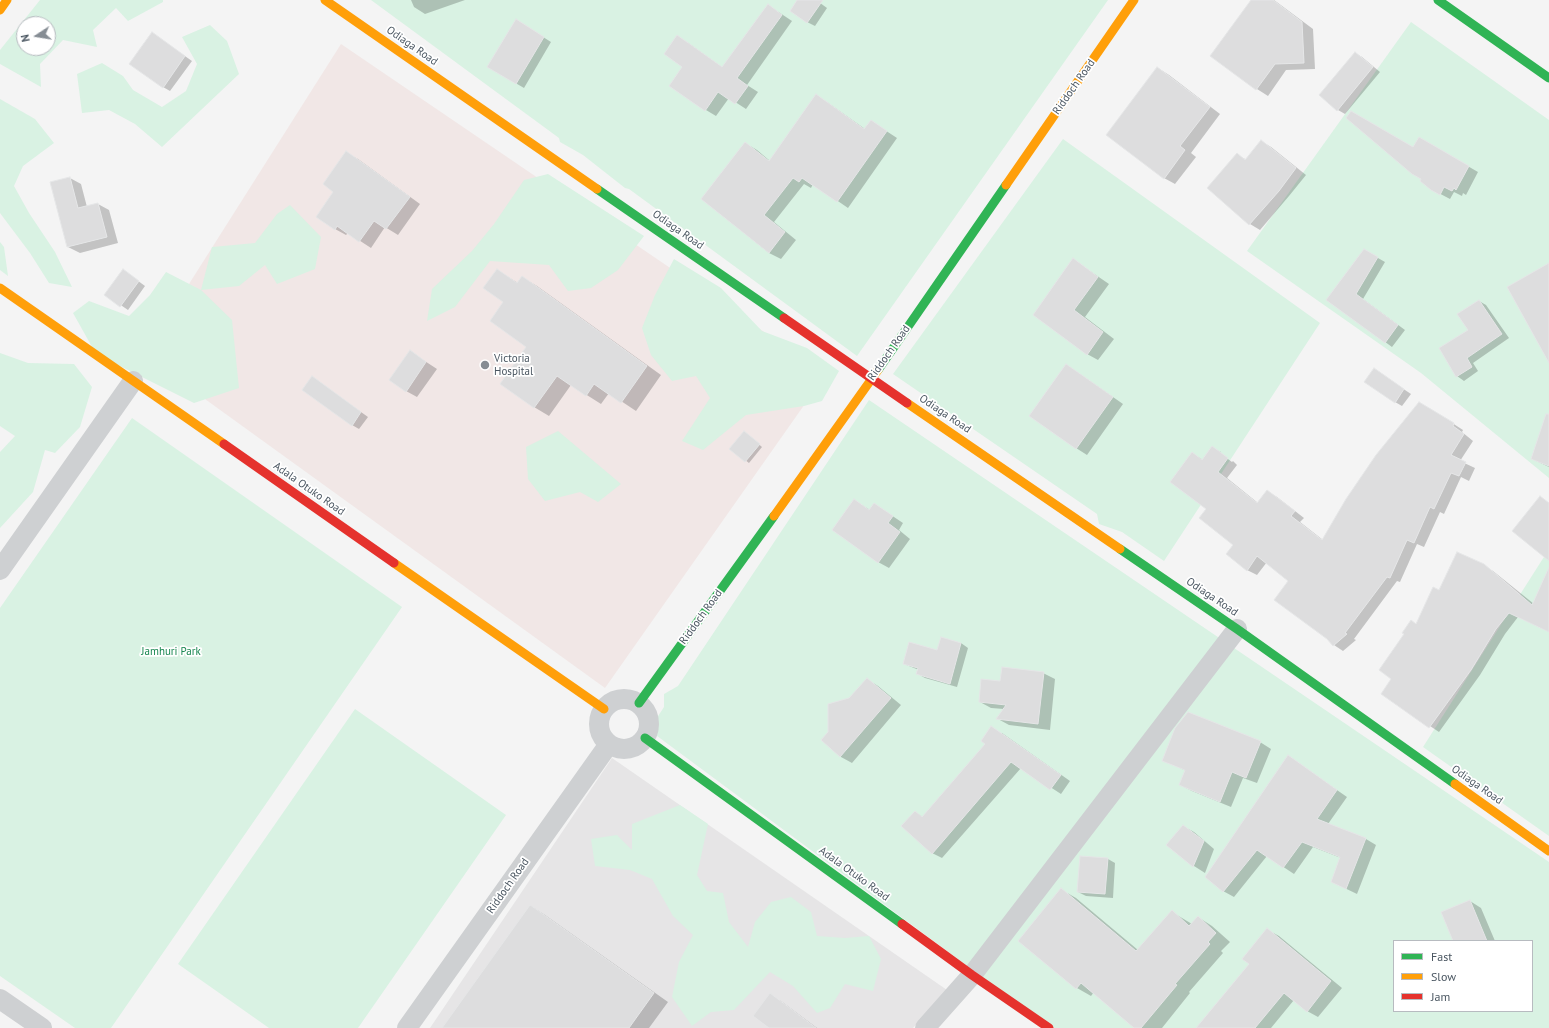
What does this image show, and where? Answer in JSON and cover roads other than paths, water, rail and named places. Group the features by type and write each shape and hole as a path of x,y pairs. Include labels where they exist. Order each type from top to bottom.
{"street":[{"path":"0,10 7,0"},
{"name":"Odiaga Road","path":"325,0 872,379 1237,629 1549,851"},
{"name":"Riddoch Road","path":"639,703 872,379 1134,0"},
{"path":"1438,0 1549,78"},
{"name":"Adala Otuko Road","path":"0,288 604,709"},
{"path":"0,570 133,381"},
{"path":"925,1028 972,975 1237,629"},
{"path":"620,699 630,699 639,703 646,710 649,719 649,730 645,738 638,745 628,749 618,748 609,744 603,737 599,727 600,718 604,709 611,702 620,699"},
{"name":"Adala Otuko Road","path":"645,738 972,975 1048,1028"},
{"name":"Riddoch Road","path":"407,1028 609,744"},
{"path":"0,999 30,1025"}],"place":[{"name":"Victoria Hospital","path":"485,365"}],"park label":[{"name":"Jamhuri Park","path":"171,652"}]}
